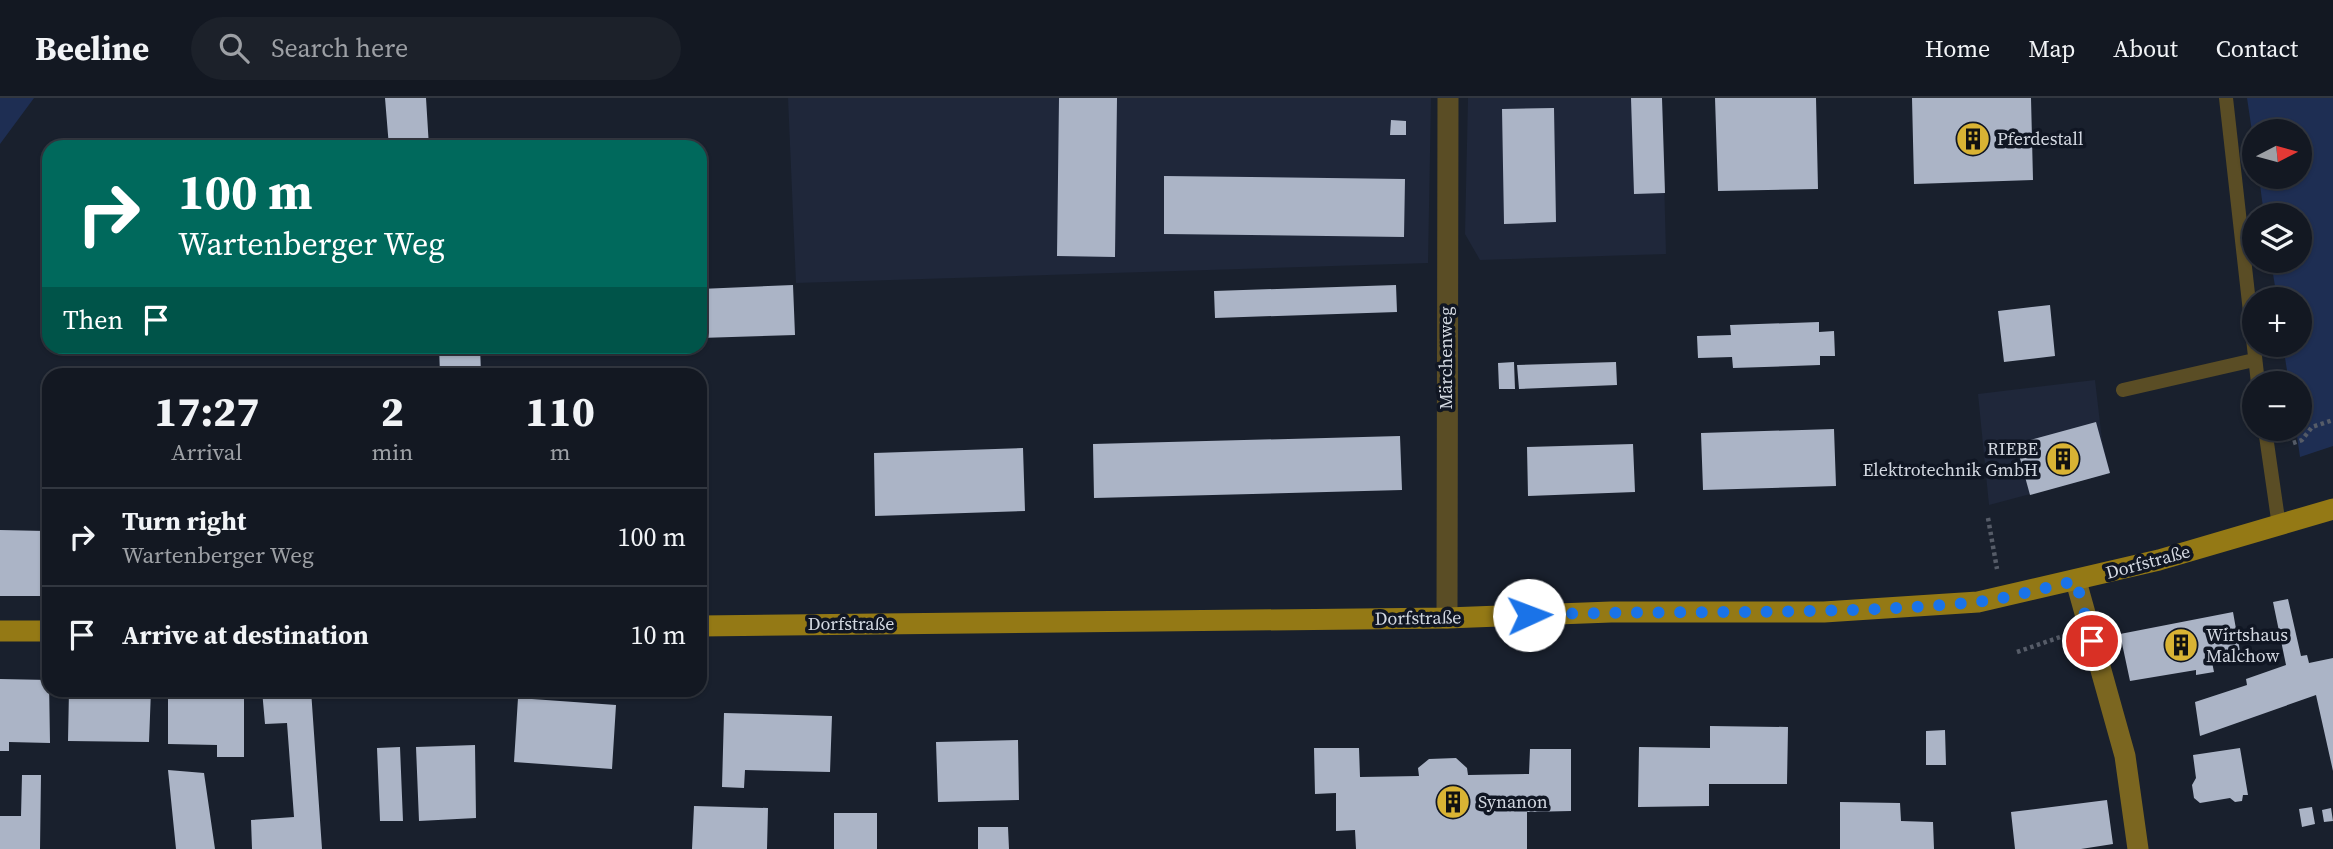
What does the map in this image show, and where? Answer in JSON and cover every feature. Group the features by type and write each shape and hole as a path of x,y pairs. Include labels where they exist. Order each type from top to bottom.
{"main road":[{"name":"Dorfstraße","path":"707,625 1447,618 1611,612 1824,612 1978,602 2160,561 2333,509"},
{"path":"2076,581 2125,756 2137,849"},
{"path":"0,631 42,631"}],"street":[{"name":"Märchenweg","path":"1447,618 1448,98"}],"lane":[{"path":"2226,98 2256,371"},
{"path":"2123,390 2254,360"},
{"path":"2267,441 2279,526"}],"path":[{"path":"2312,427 2333,420"},
{"path":"1987,518 2003,598"},
{"path":"2017,652 2089,627"}],"shaded area":[{"path":"0,98 34,98 0,144"},
{"path":"788,98 1431,98 1428,263 796,283"},
{"path":"1468,98 1662,98 1666,254 1480,260 1465,234"},
{"path":"2247,98 2333,98 2333,446 2300,457 2298,441 2312,441 2312,371 2287,371 2285,357 2312,357 2312,287 2275,287 2273,273 2312,273 2312,203 2262,203 2261,189 2312,189 2312,119 2250,119"},
{"path":"2095,380 2102,440 2110,473 1989,505 1978,394"}],"building":[{"path":"385,98 426,98 429,140 388,140"},
{"path":"1059,98 1117,98 1115,257 1057,256"},
{"path":"1631,98 1662,98 1665,193 1634,194"},
{"path":"1715,98 1816,98 1818,189 1718,191"},
{"name":"Pferdestall","path":"1912,98 2031,98 2033,180 1914,184"},
{"path":"1554,108 1556,222 1504,224 1502,109"},
{"path":"1391,120 1406,121 1406,135 1390,135"},
{"path":"1164,176 1405,179 1404,237 1164,234"},
{"path":"793,285 795,335 707,338 707,289"},
{"path":"1396,285 1397,312 1215,318 1214,291"},
{"path":"2050,305 2055,356 2004,362 1998,311"},
{"path":"1819,322 1819,332 1834,331 1835,356 1820,356 1820,365 1733,368 1732,357 1698,358 1697,336 1731,335 1730,325"},
{"path":"439,354 480,354 481,368 440,368"},
{"path":"1514,362 1515,389 1499,389 1498,363"},
{"path":"1616,362 1617,385 1519,389 1517,365"},
{"name":"RIEBE Elektrotechnik GmbH","path":"2096,422 2110,473 2030,495 2016,444"},
{"path":"1834,429 1836,486 1703,490 1701,433"},
{"path":"1400,436 1402,490 1094,498 1093,444"},
{"path":"1633,444 1635,492 1528,496 1527,447"},
{"path":"1023,448 1025,511 875,516 874,453"},
{"path":"0,530 42,531 42,596 0,596"},
{"path":"2288,599 2301,656 2307,655 2309,663 2333,658 2333,771 2316,695 2200,736 2195,702 2247,685 2246,679 2286,665 2273,602"},
{"name":"Wirtshaus Malchow","path":"2233,612 2241,657 2212,662 2214,672 2196,675 2196,670 2130,681 2120,634"},
{"path":"0,679 42,680 42,697 49,697 50,743 9,742 9,751 0,751"},
{"path":"69,697 151,697 149,742 68,741"},
{"path":"168,697 244,697 244,757 217,757 217,745 168,744"},
{"path":"263,697 311,697 322,849 252,849 251,820 294,817 287,723 265,724"},
{"path":"518,698 616,705 612,769 514,762"},
{"path":"724,713 832,716 830,772 745,770 744,788 722,787"},
{"path":"1710,726 1788,727 1787,784 1709,784 1709,806 1638,807 1639,747 1710,748"},
{"path":"1945,730 1946,765 1926,765 1926,731"},
{"path":"1018,740 1019,800 938,802 936,742"},
{"path":"475,745 476,818 419,821 416,747"},
{"path":"400,747 403,821 380,821 377,748"},
{"name":"Synanon","path":"1314,748 1359,748 1360,777 1419,776 1418,768 1429,759 1456,758 1467,768 1468,775 1529,774 1530,749 1571,749 1571,811 1527,812 1527,849 1356,849 1355,830 1336,831 1336,793 1315,794"},
{"path":"2240,748 2248,795 2243,795 2242,801 2235,802 2230,798 2200,803 2194,798 2192,785 2196,778 2193,755"},
{"path":"168,770 204,773 215,849 176,849"},
{"path":"22,775 41,775 40,849 0,849 0,816 21,816"},
{"path":"2107,800 2113,844 2081,849 2015,849 2011,812"},
{"path":"1840,802 1900,803 1901,821 1933,822 1934,849 1840,849"},
{"path":"694,806 768,808 767,849 692,849"},
{"path":"2312,807 2315,824 2302,827 2299,809"},
{"path":"2331,808 2333,821 2324,822 2322,810"},
{"path":"834,813 877,813 877,849 834,849"},
{"path":"978,827 1008,827 1009,849 978,849"}],"place":[{"name":"Pferdestall","path":"1973,139"},
{"name":"RIEBE Elektrotechnik GmbH","path":"2063,459"},
{"name":"Wirtshaus Malchow","path":"2181,645"},
{"name":"Synanon","path":"1453,802"}],"route":[{"path":"1529,615 1611,612 1824,612 1978,602 2076,581 2092,641"}]}
